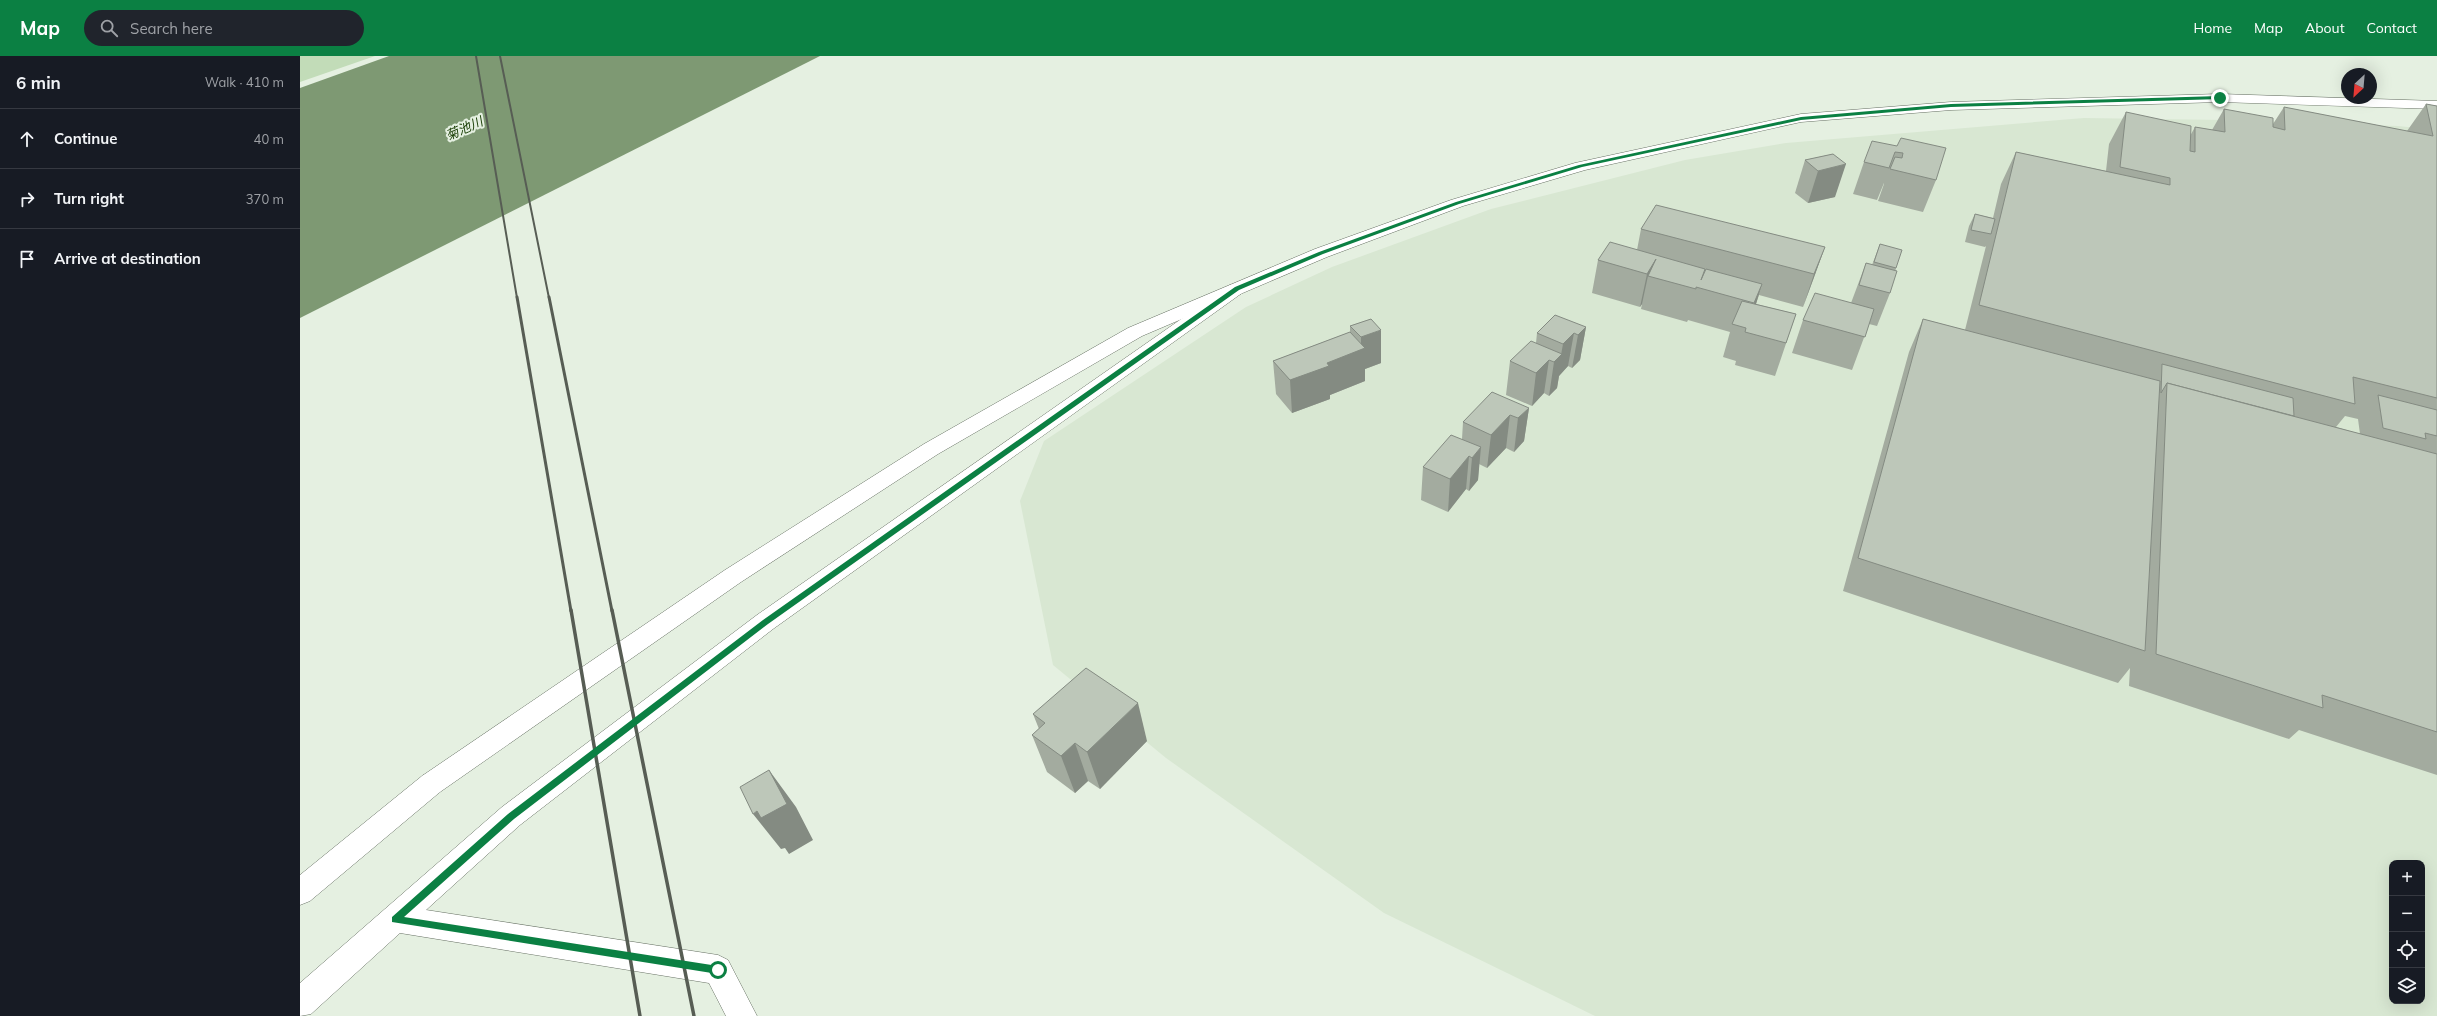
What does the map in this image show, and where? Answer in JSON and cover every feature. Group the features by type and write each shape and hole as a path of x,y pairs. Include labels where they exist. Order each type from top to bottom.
{"street":[{"path":"300,892 431,784 733,576 931,449 1135,332 1321,253 1458,203 1581,166 1801,118 1951,106 2220,98 2437,105"},
{"path":"300,1003 511,816 765,622 1237,289"},
{"path":"395,919 718,970 742,1016"}],"shaded area":[{"path":"300,56 375,56 300,82"},
{"path":"2084,118 2225,120 2398,126 2437,130 2437,1016 1595,1016 1384,913 1166,758 1053,665 1020,501 1044,441 1246,307 1332,267 1491,209 1685,160 1786,143"}],"water":[{"name":"菊池川","path":"389,56 820,56 300,318 300,88"}],"building":[{"path":"2426,104 2437,106 2437,398 2353,377 2355,404 1979,305 2016,152 2170,185 2170,178 2120,167 2126,112 2191,126 2190,151 2195,152 2195,127 2225,132 2224,109 2273,118 2273,127 2285,130 2284,107 2433,136"},
{"path":"1901,138 1946,148 1936,180 1890,169 1895,157 1902,158 1903,153 1895,152 1889,168 1864,162 1872,141 1897,146"},
{"path":"1833,154 1846,164 1818,171 1805,160"},
{"path":"1656,205 1825,247 1814,274 1641,229"},
{"path":"1975,214 1995,219 1991,234 1971,230"},
{"path":"1610,242 1705,269 1701,280 1706,269 1762,284 1754,303 1648,276 1656,259 1647,274 1598,260"},
{"path":"1880,244 1902,250 1896,268 1874,262"},
{"path":"1866,263 1897,271 1890,293 1859,285"},
{"path":"1815,293 1874,309 1865,337 1803,320"},
{"path":"1742,301 1796,314 1786,343 1745,332 1746,328 1732,324"},
{"path":"1555,315 1586,327 1578,335 1574,333 1563,344 1537,333"},
{"path":"1371,319 1381,330 1361,337 1350,326"},
{"path":"1923,319 2160,381 2145,651 1858,558"},
{"path":"1350,332 1365,348 1327,363 1329,366 1290,380 1273,361"},
{"path":"1531,341 1562,354 1554,362 1549,360 1536,373 1510,361"},
{"path":"2162,364 2293,398 2294,416 2167,383 2161,393"},
{"path":"2167,383 2437,454 2437,732 2322,695 2323,708 2156,654"},
{"path":"1492,392 1529,408 1518,418 1510,415 1491,435 1463,422"},
{"path":"2378,395 2437,410 2437,436 2425,433 2426,439 2383,428"},
{"path":"1451,435 1481,447 1472,458 1469,456 1450,479 1423,467"},
{"path":"1086,668 1138,703 1087,752 1075,743 1061,756 1032,735 1045,723 1033,714"},
{"path":"769,770 787,804 761,818 757,811 753,814 740,787"}],"railway":[{"path":"476,56 517,298"},
{"path":"500,56 549,298"},
{"path":"517,297 571,611"},
{"path":"549,297 612,611"},
{"path":"571,610 640,1016"},
{"path":"612,610 694,1016"}],"route":[{"path":"718,970 395,919 511,816 765,622 1050,419 1237,289 1321,253 1458,203 1581,166 1801,118 1951,106 2220,98"}]}
